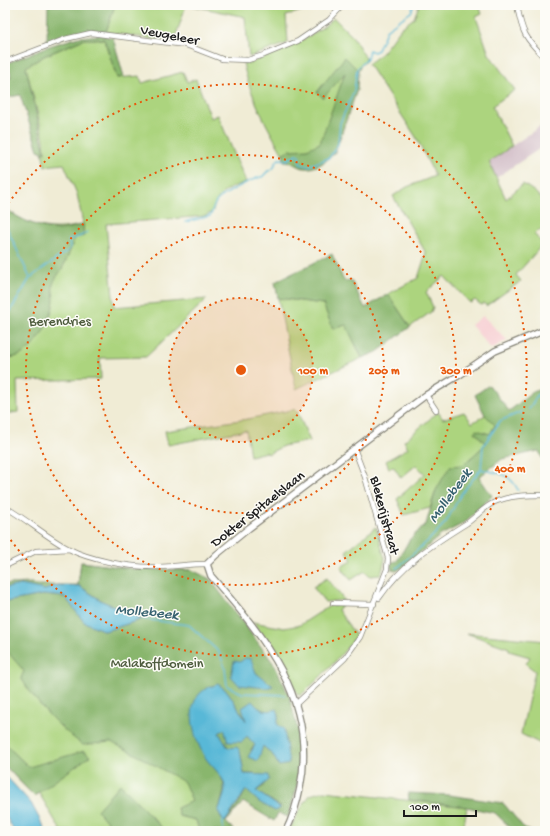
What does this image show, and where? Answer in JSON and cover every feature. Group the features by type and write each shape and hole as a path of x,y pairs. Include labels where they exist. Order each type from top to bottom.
{"street":[{"name":"Veugeleer","path":"5,62 65,39 91,33 186,46 196,48 222,59 248,60 298,41 329,20 343,5"},
{"path":"517,5 524,34 531,45 545,58"},
{"name":"Dokter Spitaelslaan","path":"286,831 296,806 303,768 303,739 297,703 275,658 262,638 211,576 208,564 249,528 426,395 495,351 545,330"},
{"path":"426,395 436,410"},
{"name":"Blekerijstraat","path":"297,703 346,658 360,637 387,569 388,558 354,448"},
{"path":"333,603 374,604 395,576 437,540 468,522 495,502 514,496 545,495"},
{"path":"5,507 25,518 43,534 69,549 106,561 150,567 208,564"},
{"path":"5,566 36,551 69,549"},
{"path":"387,569 390,574 395,576"}],"shaded area":[{"path":"545,123 545,145 496,178 489,162"},
{"path":"483,316 507,340 491,349 471,325"}],"green space":[{"path":"48,5 115,5 106,32 90,30 47,42"},
{"path":"115,5 186,5 174,42 106,32"},
{"path":"189,5 319,5 286,16 288,43 249,57 245,17"},
{"path":"419,5 479,5 482,14 476,17 489,54 515,90 492,106 512,146 489,162 506,199 523,184 535,192 545,203 545,231 539,230 534,234 543,244 516,275 521,281 486,306 484,303 481,305 475,300 470,303 444,276 426,292 433,307 431,312 410,327 388,294 418,278 426,253 393,196 407,187 435,176 416,137 368,64 381,54 401,28 414,18"},
{"path":"334,18 353,37 367,60 361,65 357,74 338,137 285,158 266,124 255,100 243,63 250,63 305,39 325,26"},
{"path":"101,35 113,38 124,77 117,78 104,39 84,39 44,56 26,67 45,153 38,150 20,95 5,98 5,80 11,77 10,71 5,72 5,64 49,46 79,37"},
{"name":"Berendries","path":"84,39 104,39 117,78 140,76 142,83 183,72 187,82 196,79 211,118 218,115 246,182 235,186 221,195 213,211 206,216 106,224 114,307 207,299 146,357 100,358 101,379 17,381 18,412 5,414 5,208 23,220 42,226 62,228 83,224 77,194 64,164 45,166 42,151 45,152 44,140 26,67 44,56"},
{"path":"345,57 358,70 357,90 335,152 323,163 308,168 303,168 284,161 283,153 289,150 307,149 320,143 345,73 323,98 317,92"},
{"path":"5,208 30,223 52,229 62,230 83,224 84,236 75,238 64,265 54,281 54,300 49,319 44,329 31,347 23,354 14,357 5,357"},
{"path":"332,254 344,281 351,280 365,308 388,294 410,327 377,352 362,358 346,325 333,329 323,304 278,298 275,282"},
{"path":"278,298 323,304 333,329 346,324 362,358 296,389"},
{"path":"489,385 509,411 533,392 545,387 545,461 543,461 539,451 502,459 479,477 492,496 464,523 441,535 402,568 396,571 392,570 390,565 392,562 397,561 410,539 426,524 436,490 450,466 463,465 486,444 475,432 476,430 490,434 495,425 485,415 475,395"},
{"path":"296,409 310,441 283,446 268,454 266,452 250,456 246,430 168,445 165,431 248,419"},
{"path":"438,412 443,419 464,412 472,423 485,415 495,425 490,434 475,432 486,444 436,490 430,508 404,515 397,499 425,474 416,465 401,478 394,467 389,468 386,461 408,448 404,441"},
{"path":"376,527 385,559 381,575 370,576 365,571 351,580 341,567 352,560 346,551"},
{"name":"Malakoffdomein","path":"81,562 134,569 192,570 241,618 289,695 297,786 288,817 251,789 226,822 235,831 177,808 179,816 196,820 199,831 165,831 120,784 104,831 61,831 39,793 34,796 5,766 5,588 45,590 58,585 78,585"},
{"name":"Malakoffdomein","path":"81,562 134,569 192,570 210,579 274,664 289,695 301,742 297,786 288,817 278,813 274,821 243,802 226,822 235,831 199,831 196,820 179,816 177,808 192,801 184,782 111,742 83,745 65,731 49,714 34,697 21,678 24,671 5,649 5,602 43,595 65,597 84,622 105,631 143,619 102,601 78,585","holes":["228,692 247,722 252,702 257,709 279,715 277,724 279,766 273,755 263,746 250,750 255,745 247,736 224,729 219,733 229,748 240,751 244,774 254,774 264,786 256,791 281,807 246,790 236,808 224,822 218,812 224,789 222,778 207,759"]},
{"path":"327,578 344,600 325,602 313,587"},
{"path":"32,583 34,585 58,585 45,590 21,585 5,588 5,584"},
{"path":"331,605 342,605 338,610 356,636 323,674 301,695 298,695 281,661 253,622 284,628 300,625"},
{"path":"466,633 545,641 545,746 521,734 535,671 526,664 530,657 509,651 509,648"},
{"path":"5,744 29,767 84,751 90,756 34,796 5,766"},
{"path":"120,784 165,831 104,831 107,822 97,810"},
{"path":"324,791 467,807 463,831 289,831 299,811 310,795"},
{"path":"408,793 449,795 503,803 525,829 530,831 514,831 495,813 467,807 409,800"}],"water":[{"path":"21,585 45,590 58,585 79,586 102,601 143,619 105,631 84,622 65,597 43,595 5,602 5,588"},
{"path":"245,658 251,659 256,673 273,686 266,688 239,685 231,676 234,661 240,662"},
{"path":"218,684 228,692 246,721 242,708 252,701 257,707 266,711 277,709 279,715 277,724 284,729 289,764 279,766 273,755 263,746 258,761 248,757 255,745 247,736 242,742 228,742 224,729 219,733 228,748 237,747 240,751 244,774 268,775 269,780 256,791 281,808 275,811 259,802 246,790 225,822 218,812 225,788 223,780 207,760 198,744 192,714 197,697 209,687"},
{"path":"5,775 31,803 46,831 14,831 5,815"}],"waterway":[{"path":"185,222 210,216 216,202 219,199 246,183 262,177 268,171 273,169 279,159 287,160 297,154 299,155 300,164 308,166 329,158 338,144 340,123 354,91 357,69 367,58 369,50 374,52 378,50 387,29 411,12 414,5"},
{"path":"5,224 30,278 5,320"},
{"path":"30,278 70,249 69,240 81,236 87,232"},
{"name":"Mollebeek","path":"529,409 538,394 545,392"},
{"name":"Mollebeek","path":"397,568 429,540 446,522 461,494 481,469 483,446 500,421 521,412"},
{"path":"481,469 507,477 515,484 518,490"},
{"name":"Mollebeek","path":"143,619 189,625 219,652 225,668 227,686 242,693 285,695"},
{"path":"223,819 223,831"}]}
